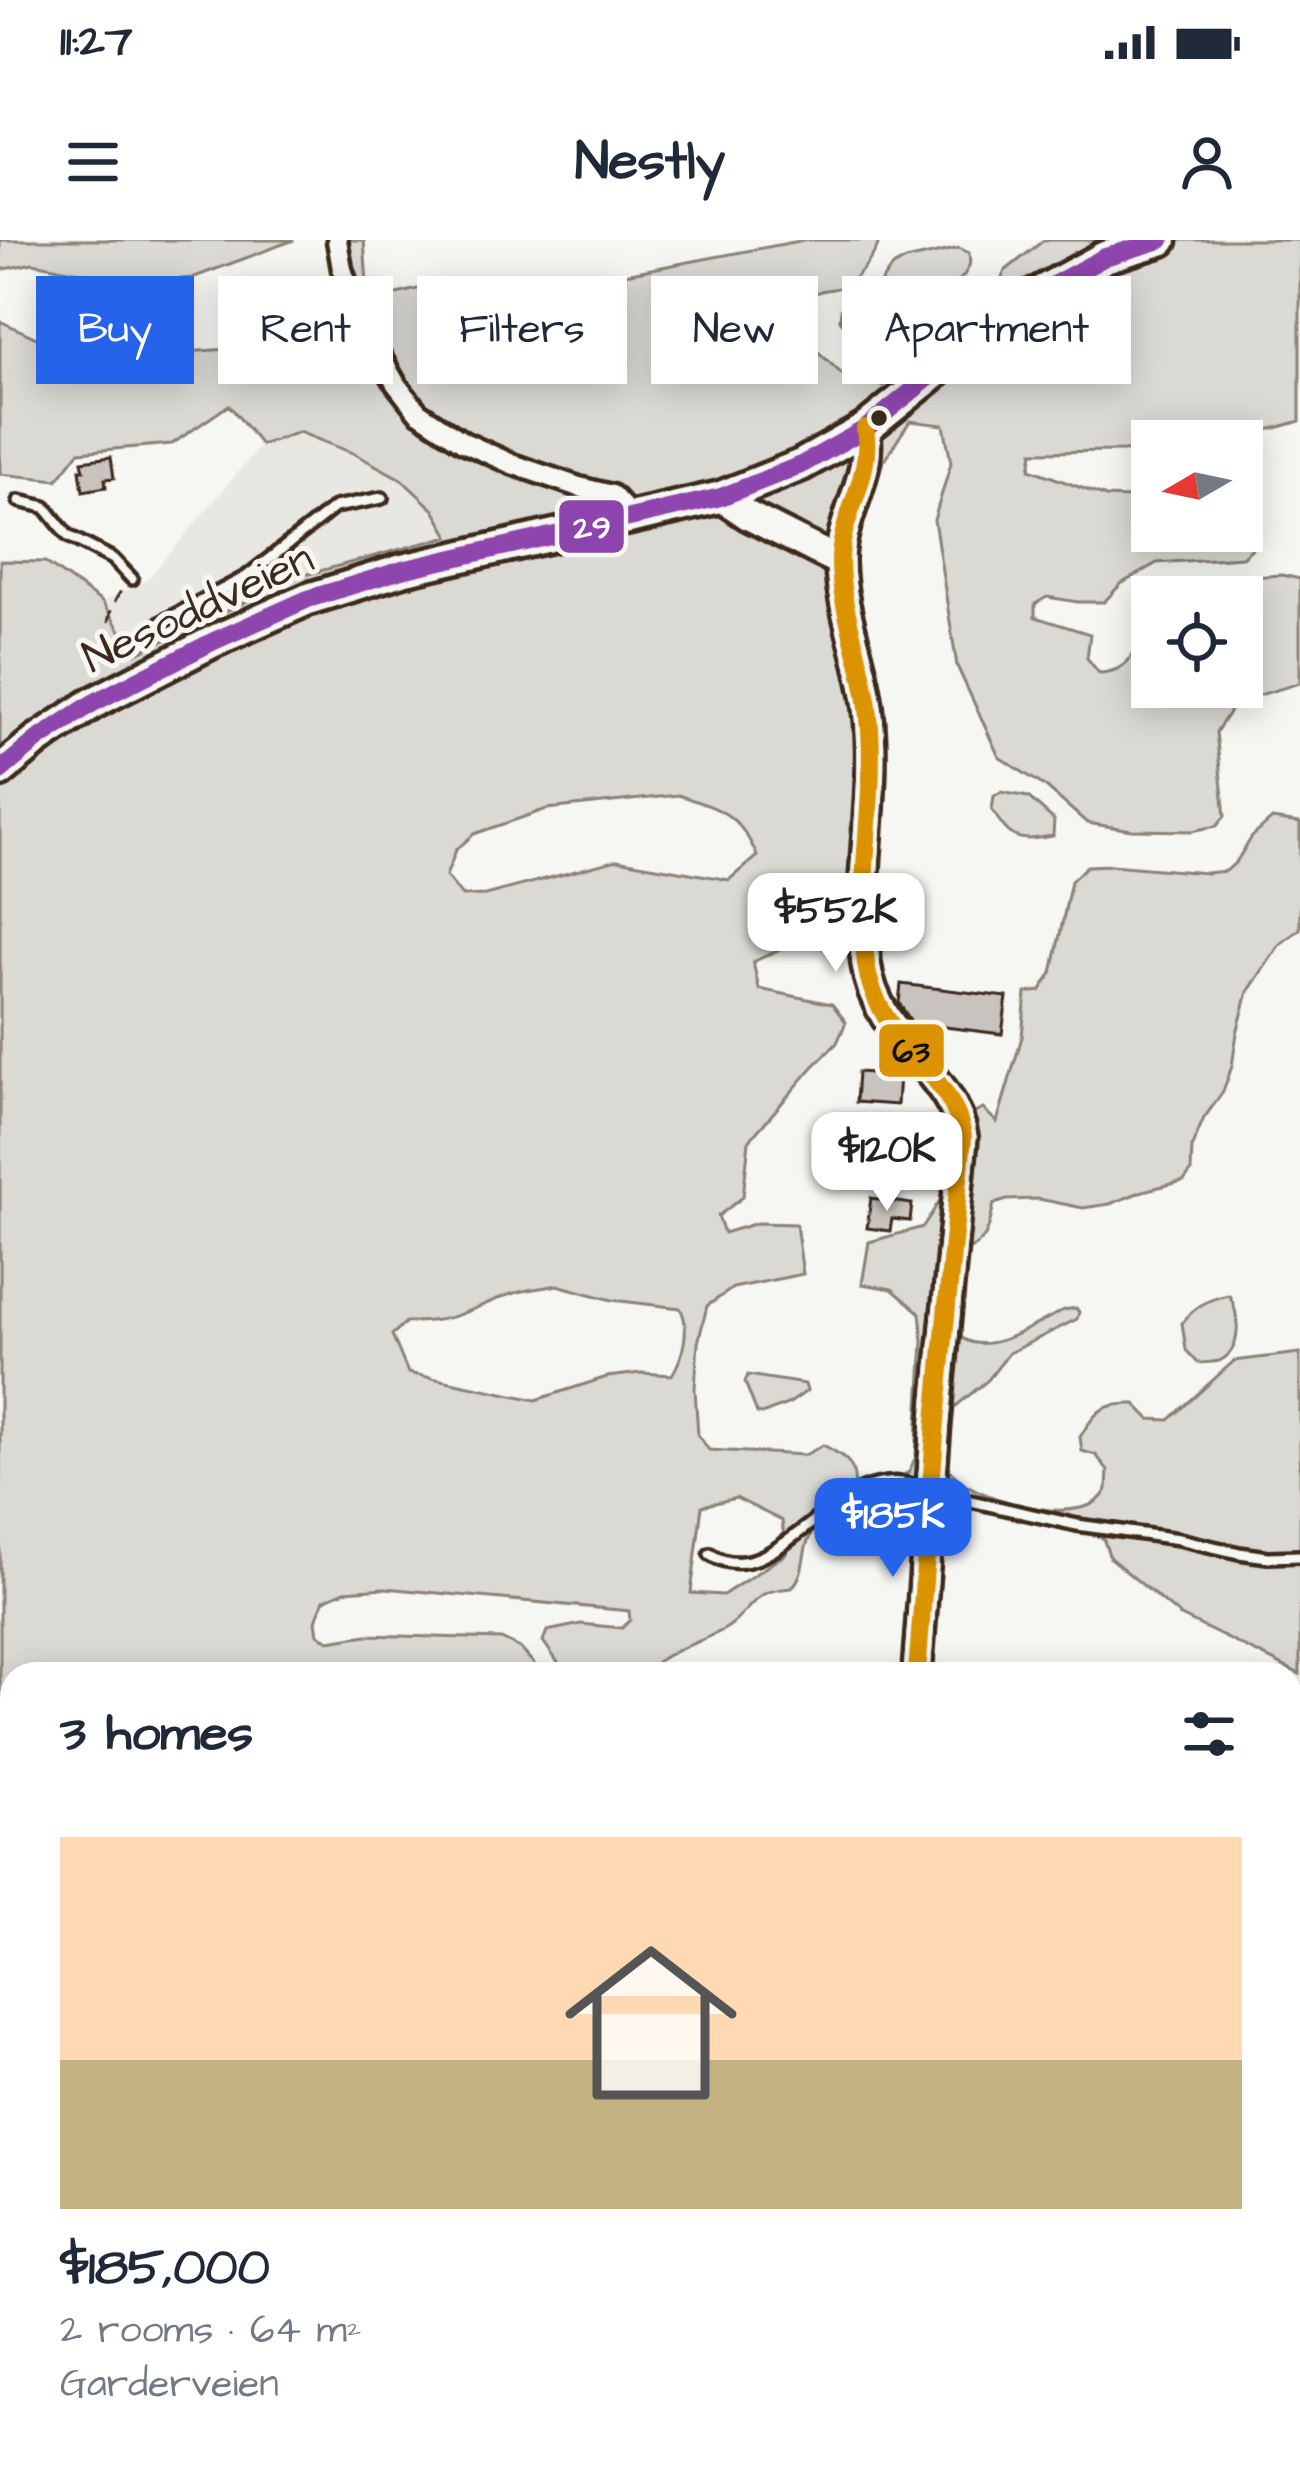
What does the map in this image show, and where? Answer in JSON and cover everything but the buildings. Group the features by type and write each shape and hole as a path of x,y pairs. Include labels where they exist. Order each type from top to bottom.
{"main road":[{"name":"Nesoddveien","path":"0,771 64,720 308,599 367,579 721,497 801,465 865,429 1022,302 1105,257 1161,240"}],"street":[{"path":"337,240 358,317 396,384 418,412 496,457 612,495 633,518"},
{"path":"865,429 864,468 840,562 869,718 864,925 870,989 891,1027 955,1108 963,1137 917,1662"},
{"path":"721,497 840,562"}],"lane":[{"path":"158,624 246,577 335,507 382,498"},
{"path":"19,501 45,507 68,536 113,560 132,579"},
{"path":"710,1554 734,1562 772,1552 858,1490 877,1484 910,1484 1094,1528 1268,1557 1300,1556"}],"path":[{"path":"125,686 110,653 106,620 118,592 132,579"}],"shaded area":[{"path":"0,240 294,240 194,277 100,276 33,263 0,270"},
{"path":"328,240 364,240 366,276 340,276"},
{"path":"805,240 875,240 878,245 858,275 842,276 842,286 818,293 818,276 651,276 651,384 818,384 818,352 842,374 842,384 1131,384 1131,276 1003,276 1005,271 1044,240 1300,240 1300,421 1263,430 1263,420 1131,420 1131,450 1033,452 1030,469 1106,497 1131,498 1131,552 1248,552 1242,557 1157,563 1131,576 1104,602 1047,597 1035,604 1035,617 1090,634 1087,658 1099,673 1121,667 1131,656 1131,708 1232,708 1216,732 1225,816 1217,826 1192,831 1132,830 1087,823 1046,787 999,757 957,666 934,520 951,463 944,425 910,421 883,462 854,554 856,597 878,679 885,749 873,954 878,969 854,972 850,948 818,947 802,939 753,962 759,989 832,1004 846,1022 837,1043 749,1141 743,1197 718,1216 724,1233 757,1223 796,1224 803,1274 733,1288 707,1306 698,1343 695,1389 698,1435 709,1450 805,1455 823,1445 850,1464 854,1496 814,1530 792,1588 764,1594 728,1627 658,1662 558,1662 543,1641 547,1631 581,1624 622,1628 630,1620 629,1611 385,1588 345,1591 324,1600 316,1621 318,1634 329,1641 367,1635 501,1639 520,1648 532,1662 0,1662 0,561 45,562 102,602 135,654 298,577 449,536 434,510 401,479 299,432 261,445 229,405 172,444 79,452 57,480 0,474 0,321 36,338 36,384 194,384 194,351 218,350 218,384 393,384 393,295 417,289 417,384 627,384 627,276 615,276","holes":["678,795 706,804 743,830 757,856 729,880 617,860 485,895 462,896 446,876 456,850 474,834 547,809","557,1285 612,1300 680,1308 685,1324 672,1375 607,1377 536,1400 408,1373 392,1335 406,1322 444,1319 514,1293","736,1498 782,1521 786,1554 723,1595 691,1593 702,1506"]},
{"path":"959,248 970,259 963,276 885,276 906,260"},
{"path":"299,432 401,479 434,510 449,536 298,577 134,654 102,602 147,580 261,445"},
{"path":"1263,576 1300,579 1300,683 1263,694"},
{"path":"1001,792 1028,797 1054,820 1053,836 1023,839 1005,828 992,810 994,796"},
{"path":"1272,819 1300,823 1300,929 1280,944 1248,992 1232,1066 1192,1146 1191,1172 1184,1181 1110,1204 1083,1208 1039,1199 994,1204 987,1232 966,1251 963,1262 958,1294 962,1338 973,1343 999,1341 1064,1310 1079,1312 1077,1319 1009,1353 988,1380 951,1410 943,1447 945,1465 978,1491 1039,1509 1081,1508 1097,1501 1107,1489 1108,1470 1096,1455 1082,1451 1080,1437 1102,1410 1135,1404 1150,1419 1169,1420 1234,1361 1300,1353 1300,1662 1275,1662 1179,1615 1110,1558 1103,1538 963,1506 938,1513 919,1493 901,1489 897,1478 909,1472 916,1456 923,1341 920,1313 892,1289 862,1284 869,1242 923,1227 944,1194 951,1124 983,1109 997,1122 1022,1037 1026,993 1040,991 1052,973 1071,881 1087,866 1226,871"},
{"path":"1229,1295 1237,1321 1232,1349 1219,1361 1198,1363 1186,1350 1182,1323 1202,1304"},
{"path":"748,1375 805,1384 807,1391 790,1403 757,1413 745,1382"}],"transit line":[{"name":"29","path":"0,771 93,703 308,599 402,570 721,497 801,465 865,429 1022,302 1105,257 1161,240"},
{"name":"63","path":"865,429 865,463 840,563 869,717 863,902 866,964 884,1014 945,1094 963,1137 918,1662"}]}
